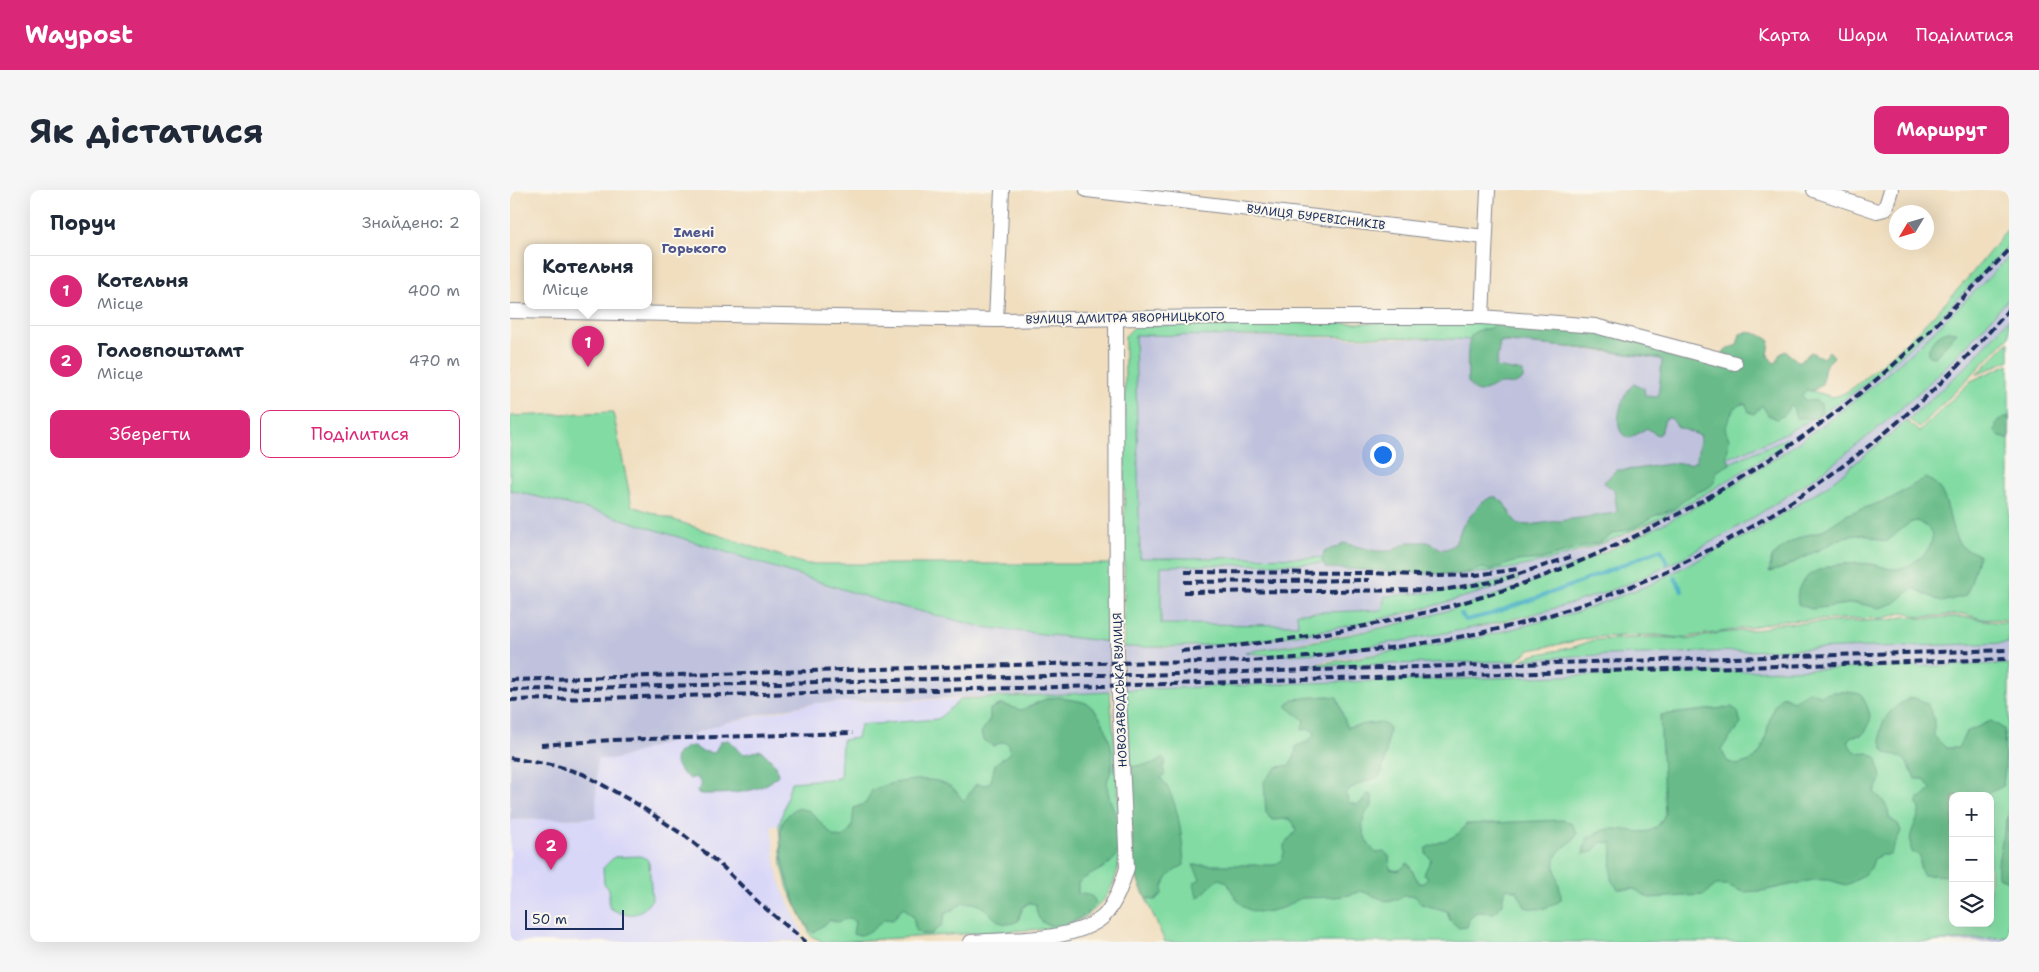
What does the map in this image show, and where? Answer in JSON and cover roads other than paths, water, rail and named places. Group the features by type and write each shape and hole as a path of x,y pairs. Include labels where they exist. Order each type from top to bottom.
{"street":[{"path":"996,320 1002,190"},
{"name":"ВУЛИЦЯ БУРЕВІСНИКІВ","path":"1091,190 1485,237"},
{"path":"1482,317 1488,190"},
{"path":"1814,190 1877,211 1885,208 1891,190"},
{"name":"ВУЛИЦЯ ДМИТРА ЯВОРНИЦЬКОГО","path":"510,311 996,320 1116,320 1224,317 1482,317 1595,326 1734,363"},
{"name":"НОВОЗАВОДСЬКА ВУЛИЦЯ","path":"971,942 1063,935 1085,928 1104,916 1114,900 1127,868 1117,653 1116,320"}],"waterway":[{"path":"1461,614 1466,620 1491,614 1573,585 1661,549 1667,563"},
{"path":"1675,578 1682,591"}],"railway":[{"path":"1181,651 1218,648 1330,632 1366,626 1439,609 1530,581 1586,559 1641,533 1695,505 1748,473 1798,440 1846,404 1891,367 1921,339 2009,250"},
{"path":"510,680 1275,659 1431,642 1523,623 1618,591 1681,564 1743,531 1802,494 1859,453 1913,409 1963,360 2009,309"},
{"path":"1184,592 1441,590 1498,581 1570,557"},
{"path":"1185,572 1370,573 1440,576 1476,575 1518,569"},
{"path":"1184,582 1369,580"},
{"path":"510,690 1139,675 2009,650"},
{"path":"510,700 1102,686 2009,659"},
{"path":"541,745 613,740 853,733"},
{"path":"510,758 557,766 583,774 637,804 685,836 723,867 759,903 806,942"}],"place":[{"name":"Котельня","path":"588,367"},
{"name":"Головпоштамт","path":"551,870"}],"district":[{"name":"Імені Горького","path":"694,240"}]}
